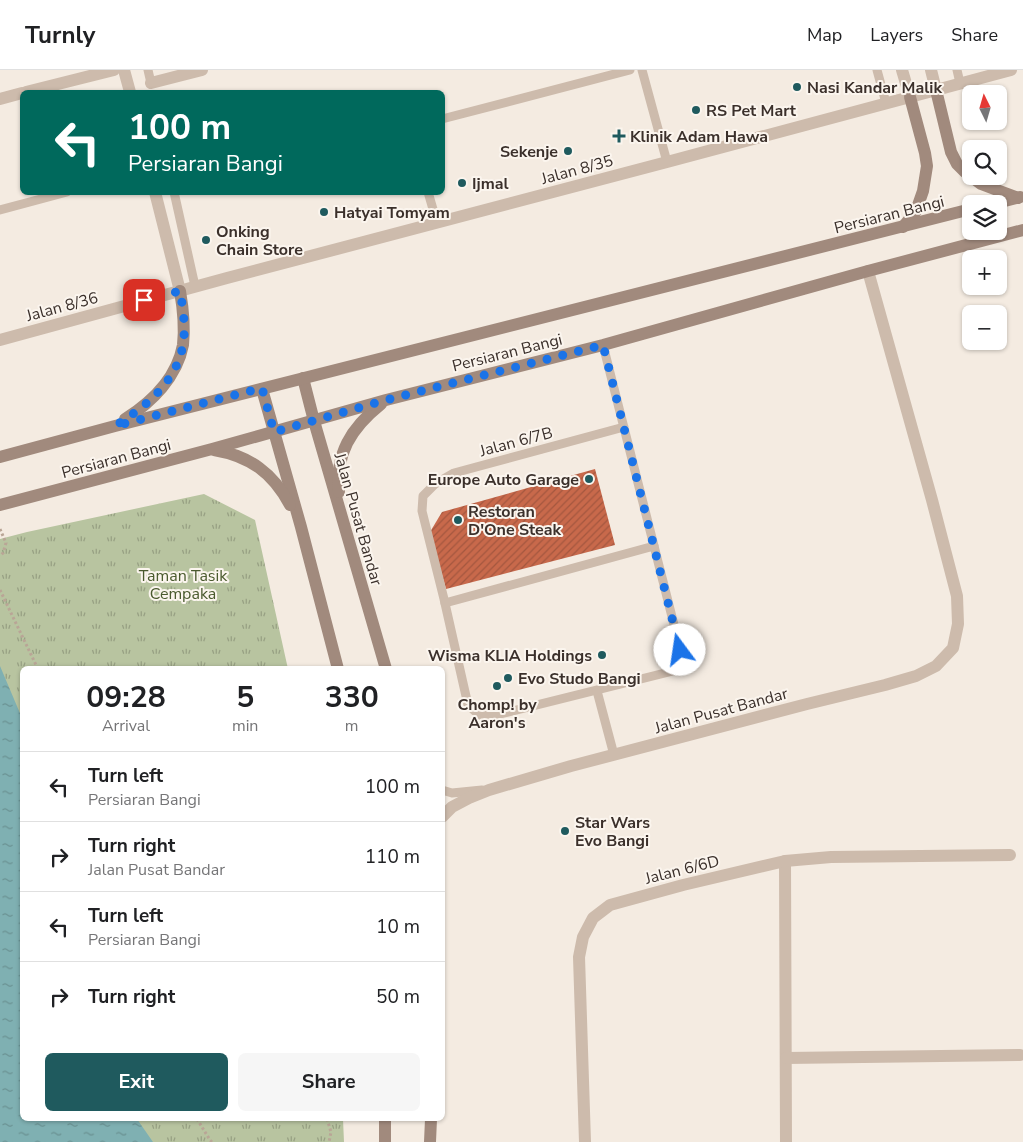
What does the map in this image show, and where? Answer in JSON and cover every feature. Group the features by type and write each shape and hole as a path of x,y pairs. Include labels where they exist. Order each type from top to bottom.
{"main road":[{"path":"936,90 951,152 957,164 981,184 1020,197"},
{"path":"903,227 916,212 923,191 927,166 910,97"},
{"path":"1007,200 1020,197"},
{"name":"Persiaran Bangi","path":"0,458 262,388 962,211"},
{"name":"Persiaran Bangi","path":"0,505 212,449 386,400 603,345 1023,230"},
{"path":"115,426 149,402 170,378 178,362 184,329 180,291"},
{"name":"Jalan Pusat Bandar","path":"303,378 385,666"},
{"path":"262,388 337,666"},
{"path":"341,516 338,472 344,449 349,439 368,414 386,400"},
{"path":"212,449 240,456 266,473 282,491 301,527"},
{"path":"385,1121 385,1142"},
{"path":"430,1142 431,1121"}],"street":[{"path":"34,90 114,70"},
{"path":"124,70 129,90"},
{"path":"152,83 202,70"},
{"path":"902,70 910,97"},
{"path":"931,70 936,90"},
{"name":"Jalan 8/35","path":"180,291 1011,70"},
{"path":"0,99 20,94"},
{"path":"156,195 180,291"},
{"name":"Jalan Pusat Bandar","path":"445,814 452,807 489,790 571,766 916,676 936,666 954,648 958,624 957,596 868,271"},
{"name":"Jalan 8/36","path":"0,340 180,291"},
{"name":"Jalan 6/6D","path":"585,1142 579,957 583,937 593,918 610,905 683,885 785,861 831,857 1010,856"},
{"path":"785,861 786,1142"},
{"path":"786,1058 1020,1055"}],"lane":[{"path":"148,70 152,83"},
{"path":"445,118 630,70"},
{"path":"642,70 667,162"},
{"path":"877,70 886,103"},
{"path":"956,70 960,83"},
{"path":"0,210 56,195"},
{"path":"175,195 195,286"},
{"path":"429,195 437,223"},
{"path":"603,345 654,546 684,668 492,716 479,715 468,704 445,604 654,546"},
{"name":"Jalan 6/7B","path":"445,604 422,511 423,496 435,484 454,473 624,427"},
{"path":"597,690 614,755"},
{"name":"Jalan Pusat Bandar","path":"445,791 489,790"}],"path":[{"path":"0,529 6,543 0,556"},
{"path":"0,590 37,666"},
{"path":"198,1121 212,1142"},
{"path":"328,1121 331,1132 329,1142"}],"green space":[{"name":"Taman Tasik Cempaka","path":"204,494 255,520 287,666 20,666 20,1121 343,1121 344,1142 0,1142 0,539"}],"water":[{"path":"0,666 20,713 20,1121 138,1121 153,1142 0,1142"}],"building":[{"path":"595,469 615,545 446,589 430,532 442,512"}],"place":[{"name":"Nasi Kandar Malik","path":"797,87"},
{"name":"RS Pet Mart","path":"696,110"},
{"name":"Klinik Adam Hawa","path":"619,136"},
{"name":"Sekenje","path":"568,151"},
{"name":"Ijmal","path":"462,183"},
{"name":"Hatyai Tomyam","path":"324,212"},
{"name":"Onking Chain Store","path":"206,240"},
{"name":"Europe Auto Garage","path":"589,479"},
{"name":"Restoran D'One Steak","path":"458,520"},
{"name":"Wisma KLIA Holdings","path":"602,655"},
{"name":"Evo Studo Bangi","path":"508,678"},
{"name":"Chomp! by Aaron's","path":"497,686"},
{"name":"Star Wars Evo Bangi","path":"565,831"}],"route":[{"path":"144,300 180,291 184,329 182,346 178,362 170,378 149,402 115,426 262,388 274,432 386,400 603,345 680,650"}]}
